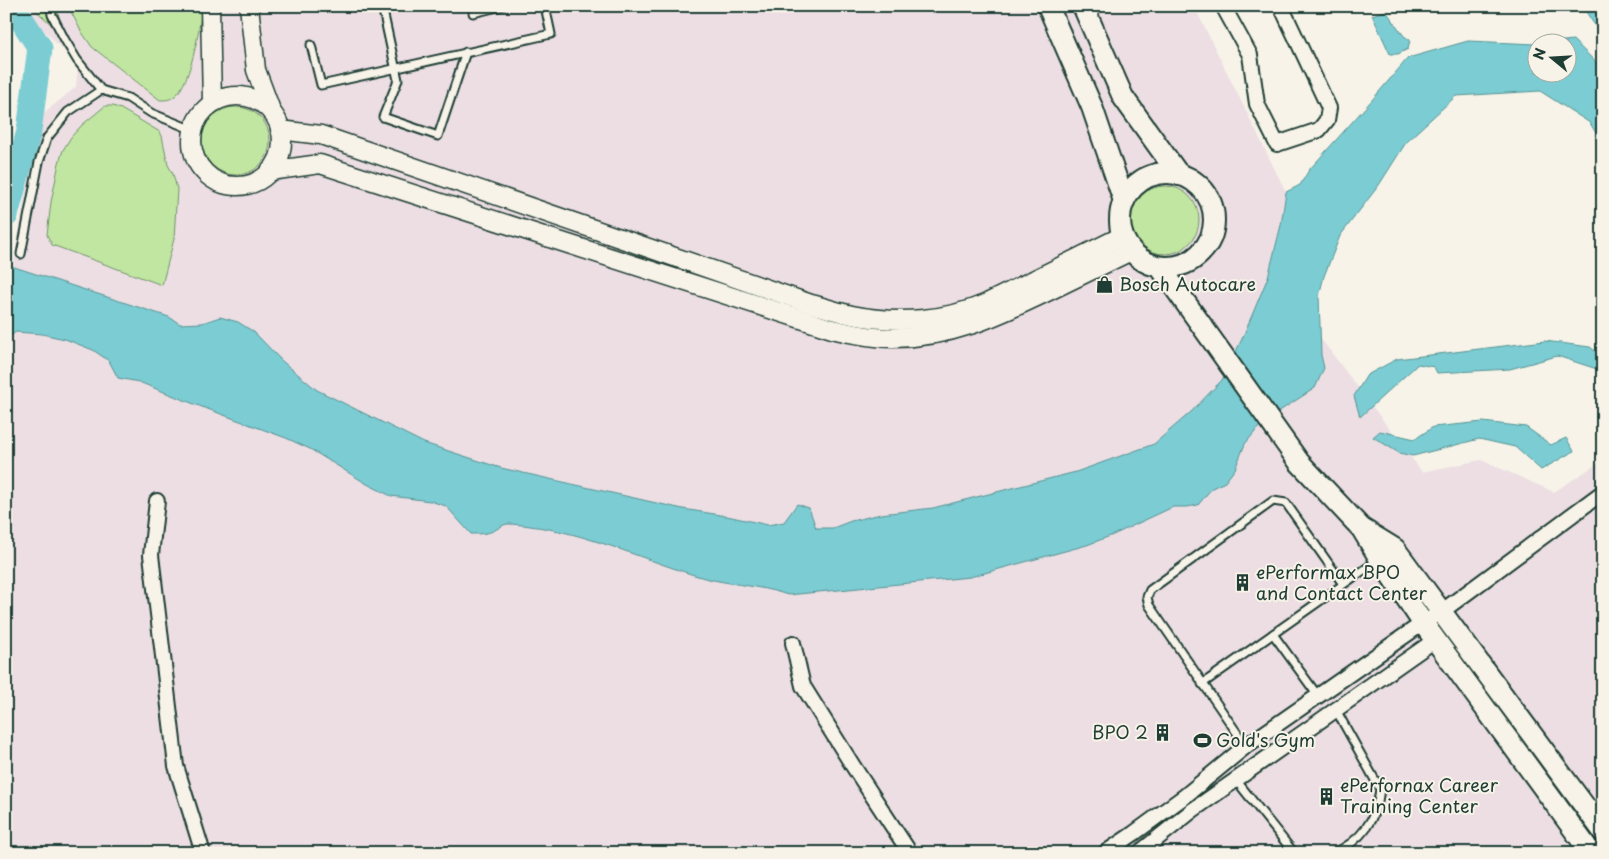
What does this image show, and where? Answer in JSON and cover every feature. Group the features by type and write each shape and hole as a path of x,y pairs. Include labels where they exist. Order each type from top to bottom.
{"main road":[{"path":"1048,6 1092,107 1124,200"},
{"path":"1083,6 1123,97 1180,174"},
{"path":"1163,173 1180,174 1194,181 1205,192 1214,214 1212,230 1207,245 1190,261 1175,266 1160,267 1141,260 1127,243 1120,224 1120,212 1124,200 1133,187 1147,177 1163,173"},
{"path":"1160,267 1299,462 1441,612 1603,830"},
{"path":"1388,554 1423,623 1591,853"}],"street":[{"path":"210,6 212,103"},
{"path":"249,6 256,70 272,113"},
{"path":"1223,6 1250,55 1257,104 1276,144 1319,130 1328,120 1329,108 1281,6"},
{"path":"225,97 247,97 260,102 272,113 277,120 282,142 280,154 270,171 254,183 241,186 228,185 215,180 203,171 195,159 192,145 193,130 201,113 212,103 225,97"},
{"path":"280,130 321,135 811,304 876,319 898,320 966,311 1127,243"},
{"path":"270,171 320,164 832,329 877,337 905,338 923,336 973,325 998,315 1127,243"},
{"path":"1105,853 1185,796 1246,746 1441,612 1603,492"},
{"path":"156,501 151,555 176,766 203,853"},
{"path":"1133,834 1144,851 1193,810 1435,640"},
{"path":"794,643 802,686 910,853"},
{"path":"1246,746 1259,764"},
{"path":"1185,796 1193,810"}],"lane":[{"path":"51,6 52,15 58,28 73,53 102,90 128,98 151,113 193,130"},
{"path":"382,6 398,80 383,117 438,136 466,52"},
{"path":"473,13 502,6"},
{"path":"311,45 321,85 551,34 545,6"},
{"path":"21,254 39,162 47,138 68,112 102,90"},
{"path":"1246,746 1149,604 1147,597 1150,590 1273,501 1286,503 1343,584"},
{"path":"1202,684 1388,554"},
{"path":"1272,634 1318,696"},
{"path":"1332,853 1351,844 1366,829 1376,810 1380,789 1336,710"},
{"path":"1236,780 1294,853"}],"shaded area":[{"path":"20,6 1194,6 1286,192 1281,225 1268,277 1321,339 1422,472 1481,460 1554,492 1603,460 1603,853 6,853 6,311 38,118 76,87 78,65"}],"green space":[{"path":"31,6 56,6 65,37"},
{"path":"68,6 202,6 194,54 181,89 175,96 166,100 160,100 92,47"},
{"path":"105,106 121,109 160,132 162,136 168,165 173,174 177,189 174,239 162,285 52,245 47,235 51,202 63,150 82,125"},
{"path":"236,107 249,110 260,117 267,128 270,141 267,154 260,165 249,172 236,175 223,172 212,165 205,154 202,141 205,128 212,117 223,110"},
{"path":"1165,186 1178,189 1189,196 1196,207 1199,220 1196,233 1189,244 1178,251 1165,254 1152,251 1141,244 1134,233 1131,220 1134,207 1141,196 1152,189"}],"water":[{"path":"1582,6 1603,6 1603,24 1598,30"},
{"path":"1386,11 1404,36 1410,40 1408,49 1398,54 1390,54 1372,15"},
{"path":"1468,41 1526,44 1526,82 1576,82 1576,43 1603,69 1603,145 1590,123 1540,91 1456,96 1407,141 1379,185 1340,236 1324,276 1319,296 1321,355 1324,368 1315,388 1259,427 1245,444 1235,469 1225,482 1212,488 1198,505 1173,507 1087,545 970,577 788,595 776,591 703,578 611,546 551,529 507,524 488,533 471,534 446,506 430,501 391,496 367,484 310,449 286,438 139,382 118,378 109,361 93,350 65,339 42,334 16,332 6,339 6,265 8,265 169,317 180,324 202,323 220,317 238,322 254,332 282,361 317,390 424,443 501,468 683,509 768,525 784,522 797,504 809,508 816,528 833,528 851,521 881,514 933,508 1076,472 1154,444 1191,412 1222,380 1242,339 1268,277 1281,225 1286,192 1300,185 1309,170 1408,58"},
{"path":"1545,341 1590,347 1603,357 1603,371 1557,356 1510,369 1437,373 1434,367 1418,364 1360,417 1354,396 1367,375 1397,359"},
{"path":"1483,422 1526,427 1551,445 1566,438 1574,451 1541,470 1515,447 1479,439 1413,456 1399,453 1373,437 1380,431 1415,439 1433,427"}],"waterway":[{"path":"6,215 29,131 40,48 13,6"}],"place":[{"name":"Bosch Autocare","path":"1105,285"},
{"name":"ePerformax BPO and Contact Center","path":"1242,583"},
{"name":"BPO 2","path":"1162,733"},
{"name":"Gold's Gym","path":"1202,741"},
{"name":"ePerfornax Career Training Center","path":"1326,796"}]}
